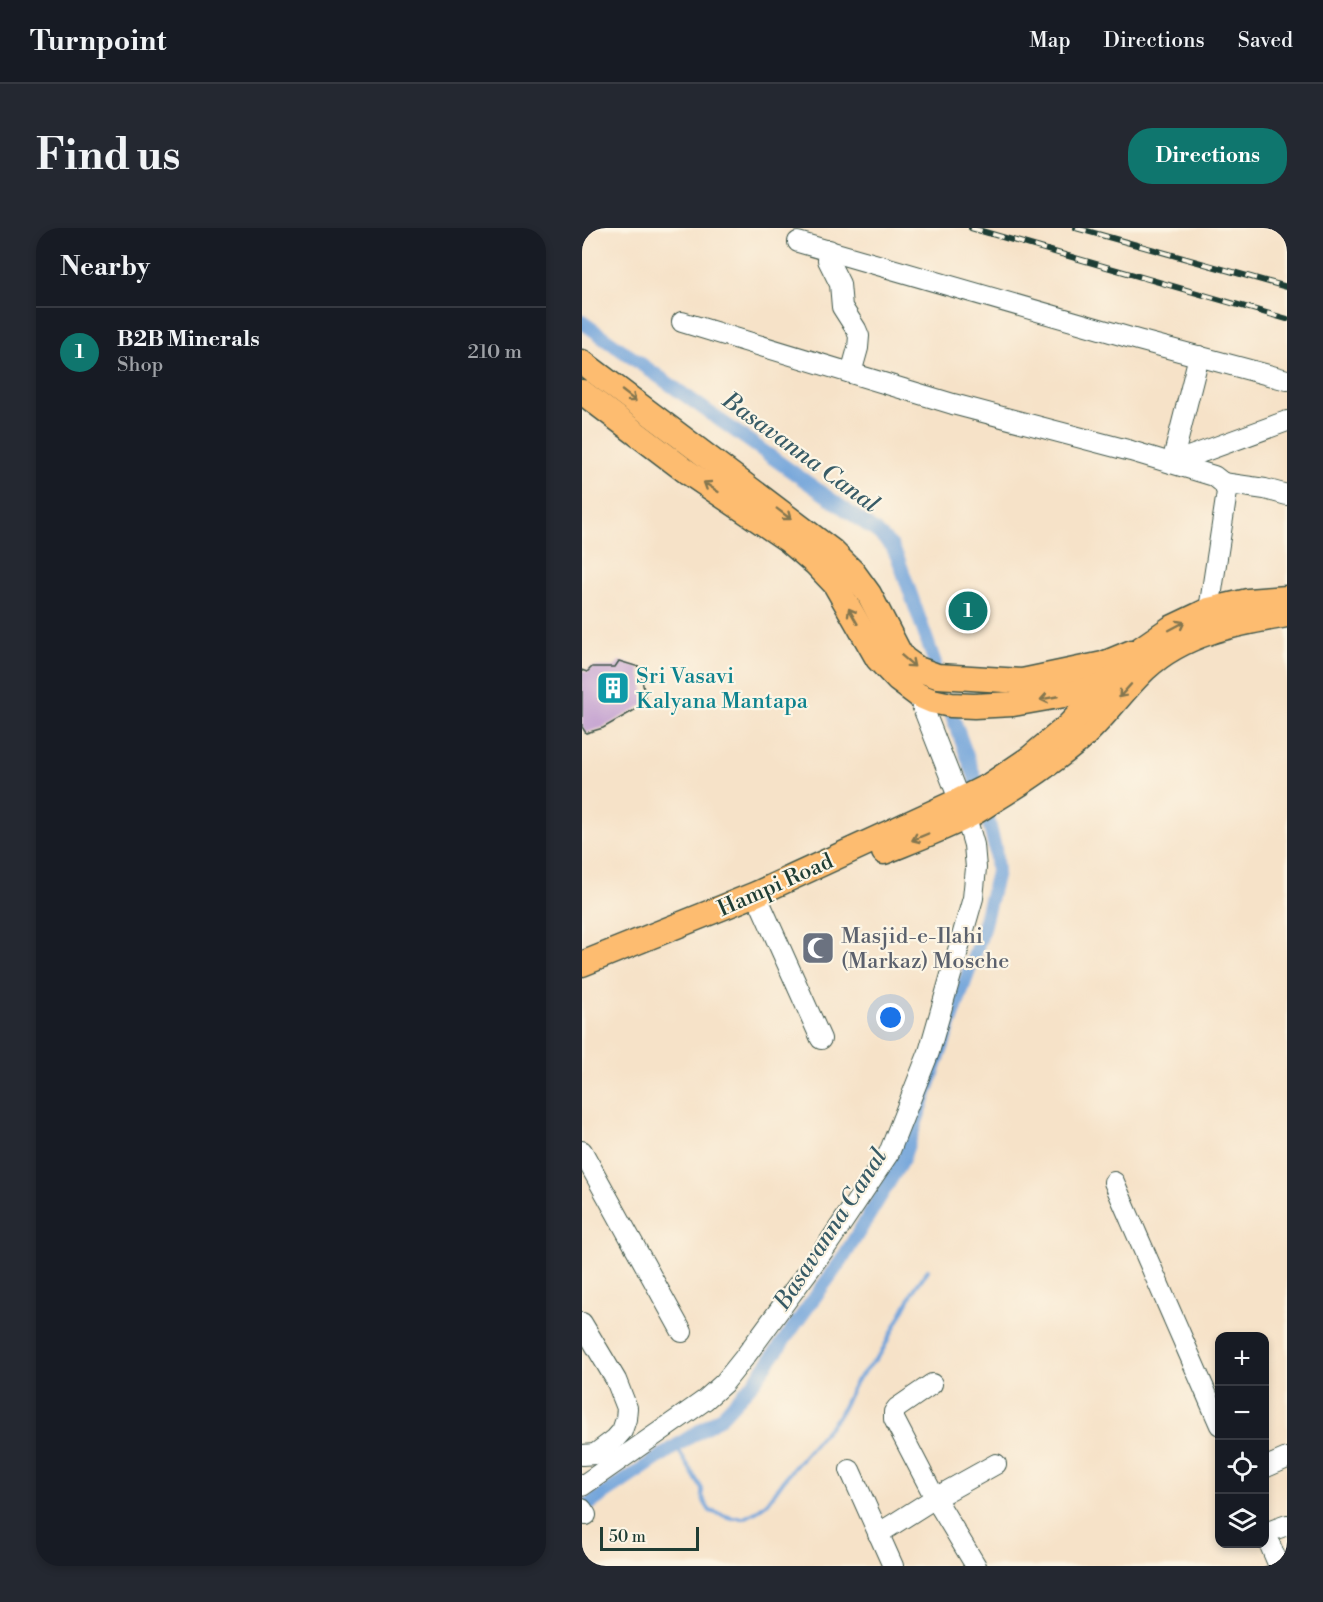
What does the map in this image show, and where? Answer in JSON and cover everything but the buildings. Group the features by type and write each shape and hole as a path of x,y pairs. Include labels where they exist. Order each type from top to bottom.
{"main road":[{"path":"582,362 832,551 853,572 869,594 898,652 918,669 937,675 1022,681 1103,664 1142,648"},
{"path":"582,392 686,471 788,540 816,564 835,584 878,659 898,680 918,695 951,705 1013,704 1106,685"},
{"path":"993,792 1068,726 1142,648 1171,628 1209,610 1248,601 1287,598"},
{"path":"993,792 1036,772 1078,741 1143,671 1174,646 1202,634 1227,627 1287,615"},
{"name":"Hampi Road","path":"582,964 758,900 965,807 993,792"},
{"path":"582,979 758,900"}],"street":[{"path":"798,242 1138,340 1287,380"},
{"path":"829,250 828,260 840,285 845,313 859,336 851,373"},
{"path":"682,322 952,404 1214,476 1223,483 1227,492 1209,610"},
{"path":"1172,464 1199,356"},
{"path":"1172,464 1287,421"},
{"path":"1223,483 1287,495"},
{"path":"582,1486 705,1400 724,1383 828,1244 889,1153 929,1052 973,898 976,868 974,845 965,807 918,695"},
{"path":"758,900 821,1039"},
{"path":"582,1151 682,1332"},
{"path":"1114,1182 1215,1414"},
{"path":"582,1323 615,1380 627,1408 622,1431 615,1439 595,1454 582,1455"},
{"path":"932,1384 897,1408 893,1415 935,1498 976,1566"},
{"path":"1269,1465 1287,1458"},
{"path":"878,1534 935,1498 996,1464"},
{"path":"850,1470 892,1566"},
{"path":"1269,1531 1287,1525"},
{"path":"1269,1542 1279,1566"}],"waterway":[{"name":"Basavanna Canal","path":"582,322 877,532 892,546 935,663"},
{"name":"Basavanna Canal","path":"582,1509 721,1417 754,1382 843,1258 903,1159 981,936 997,872 995,848 989,823 952,715"},
{"path":"676,1446 702,1489 702,1495 710,1511 732,1518 744,1518 756,1512 768,1502 786,1477 839,1415 856,1381 881,1353 915,1288 928,1270"}],"railway":[{"path":"971,228 1287,319"},
{"path":"1076,228 1287,287"}],"place":[{"name":"B2B Minerals","path":"968,611"},
{"name":"Sri Vasavi Kalyana Mantapa","path":"613,688"},
{"name":"Masjid-e-Ilahi (Markaz) Mosche","path":"818,948"}]}
